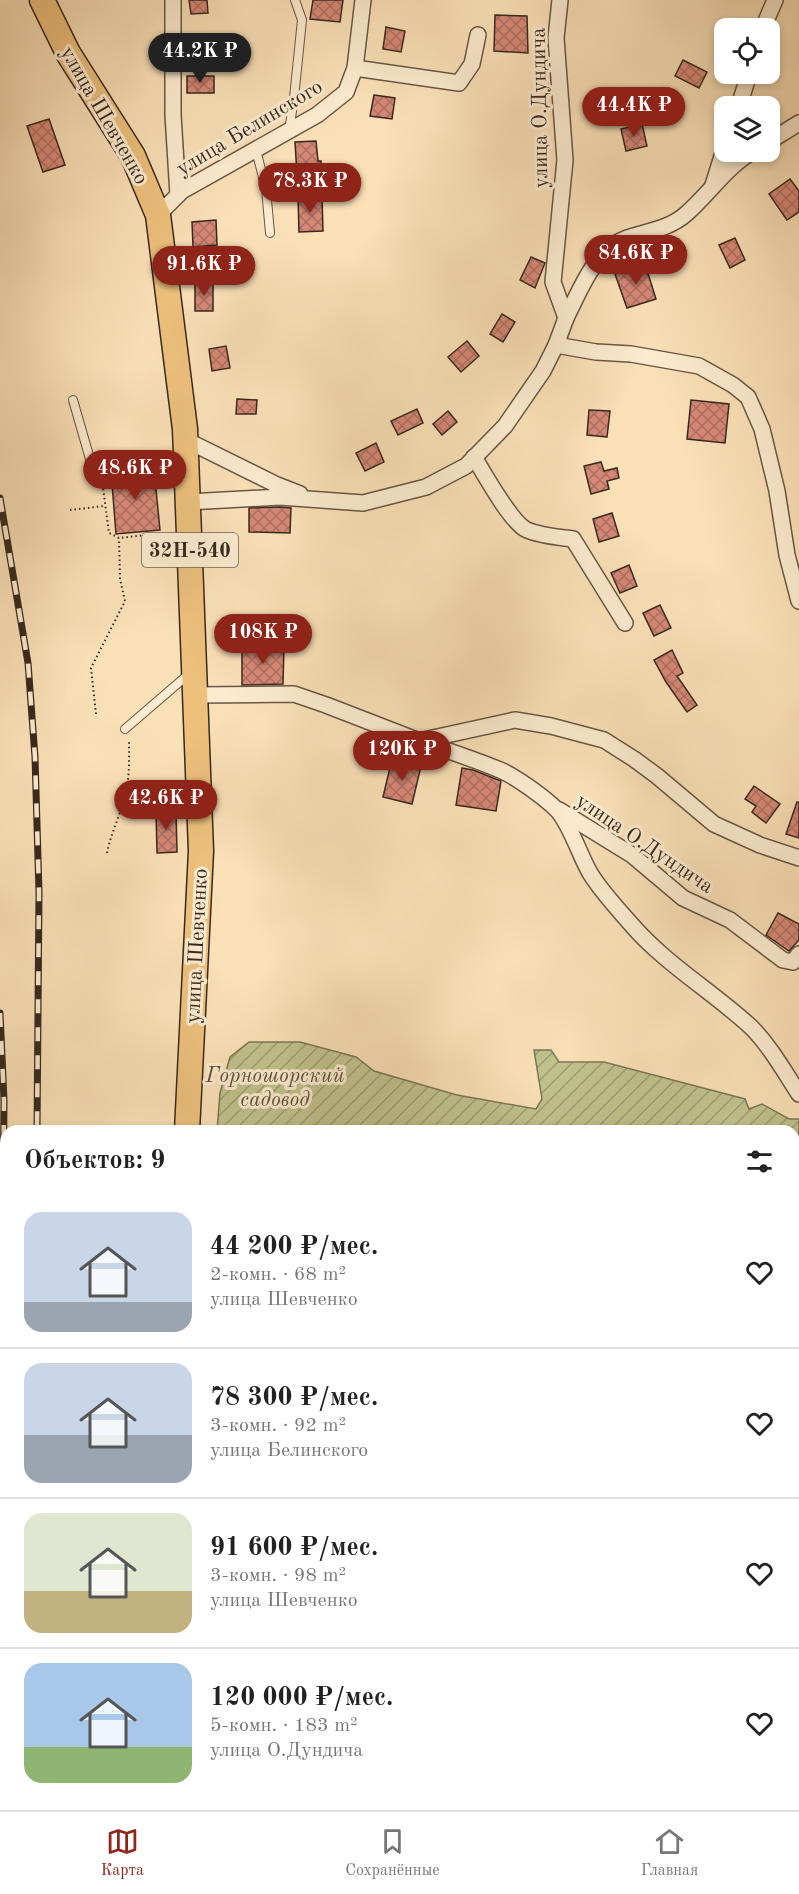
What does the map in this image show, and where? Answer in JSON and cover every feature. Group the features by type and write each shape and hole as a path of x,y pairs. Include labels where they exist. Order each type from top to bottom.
{"main road":[{"name":"улица Шевченко","path":"42,0 68,53 133,156 158,215 187,451 201,851 187,1125"}],"street":[{"name":"улица Шевченко","path":"173,0 172,115 178,195"},
{"name":"улица Белинского","path":"158,215 178,195 317,115 346,92 355,68 363,0"},
{"name":"улица О.Дундича","path":"560,0 556,38 565,160 553,282 565,320"},
{"path":"767,18 775,0"},
{"path":"355,68 459,84 472,64 478,35"},
{"path":"780,135 799,123"},
{"path":"711,189 720,162"},
{"path":"188,502 280,497 363,503 426,487 466,466 505,426 543,370 556,345 565,320 597,260 624,239 673,224 686,215 736,162"},
{"path":"556,345 596,352 631,354 699,366 719,376 748,397 762,429 777,491 787,555 799,601"},
{"path":"187,451 317,501"},
{"path":"474,458 506,508 524,529 546,536 573,539 625,623"},
{"name":"улица О.Дундича","path":"195,695 294,694 503,771 557,810 632,855 683,898 730,920 783,960 794,962 799,954"},
{"path":"419,741 515,720 551,726 604,740 657,776 714,824 760,846 799,858"},
{"name":"улица О.Дундича","path":"557,810 591,875 631,924 645,940 753,1029 766,1043 799,1094"}],"lane":[{"path":"289,131 302,20 295,0"},
{"path":"256,150 266,189 270,233"},
{"path":"73,400 92,466 187,451"},
{"path":"127,727 194,670"}],"path":[{"path":"109,465 102,480 109,533 118,538 146,535"},
{"path":"70,510 104,506"},
{"path":"96,714 91,668 125,601 120,579 118,538"},
{"path":"107,853 130,771 127,727"}],"green space":[{"name":"Горношорский садовод","path":"249,1042 300,1042 356,1057 374,1071 457,1095 536,1109 542,1099 534,1050 551,1050 559,1062 604,1062 745,1099 749,1109 762,1104 789,1119 799,1119 799,1125 217,1125 220,1093 230,1057"}],"building":[{"path":"189,0 207,0 208,13 191,14"},
{"path":"313,0 343,0 340,22 310,19"},
{"path":"495,15 527,16 528,53 494,51"},
{"path":"386,27 405,31 401,52 383,49"},
{"path":"190,34 214,35 213,54 189,53"},
{"path":"683,60 707,72 699,88 675,76"},
{"path":"187,76 214,76 214,93 187,93"},
{"path":"374,95 395,98 392,119 370,116"},
{"path":"49,119 65,165 43,172 27,126"},
{"path":"642,124 647,146 626,151 621,129"},
{"path":"316,141 322,173 297,175 295,142"},
{"path":"790,179 799,191 799,212 787,220 769,194"},
{"path":"322,196 323,231 299,232 298,197"},
{"path":"216,220 217,245 193,247 192,222"},
{"path":"735,238 745,260 730,268 719,245"},
{"path":"531,257 545,263 535,288 520,280"},
{"path":"645,264 656,299 627,308 615,274"},
{"path":"213,282 213,311 195,311 195,283"},
{"path":"502,314 515,322 503,342 490,334"},
{"path":"467,341 479,356 461,372 448,357"},
{"path":"226,346 230,368 212,371 209,349"},
{"path":"237,399 257,400 256,414 236,414"},
{"path":"691,400 729,404 725,443 687,439"},
{"path":"417,409 423,423 398,435 391,421"},
{"path":"589,410 610,411 607,437 587,435"},
{"path":"448,411 457,422 442,435 433,424"},
{"path":"376,443 384,462 365,471 356,453"},
{"path":"601,462 604,471 617,468 619,478 607,481 609,489 591,494 584,466"},
{"path":"154,469 160,530 116,534 111,471"},
{"path":"249,508 291,508 290,533 249,532"},
{"path":"612,513 619,536 599,542 593,519"},
{"path":"629,565 637,586 620,593 611,573"},
{"path":"660,605 671,628 654,636 643,613"},
{"path":"242,646 284,646 283,684 242,685"},
{"path":"672,650 683,673 677,676 697,705 687,712 654,660"},
{"path":"392,759 421,766 412,804 383,797"},
{"path":"462,768 501,781 496,811 456,805"},
{"path":"754,786 780,804 766,823 752,812 756,806 745,799"},
{"path":"797,802 799,802 799,838 786,834"},
{"path":"176,810 177,852 157,853 156,811"},
{"path":"778,913 799,924 799,940 789,951 766,935"}],"railway":[{"path":"0,498 28,663 35,757 39,892 37,1125"},
{"path":"0,1013 4,1125"}]}
